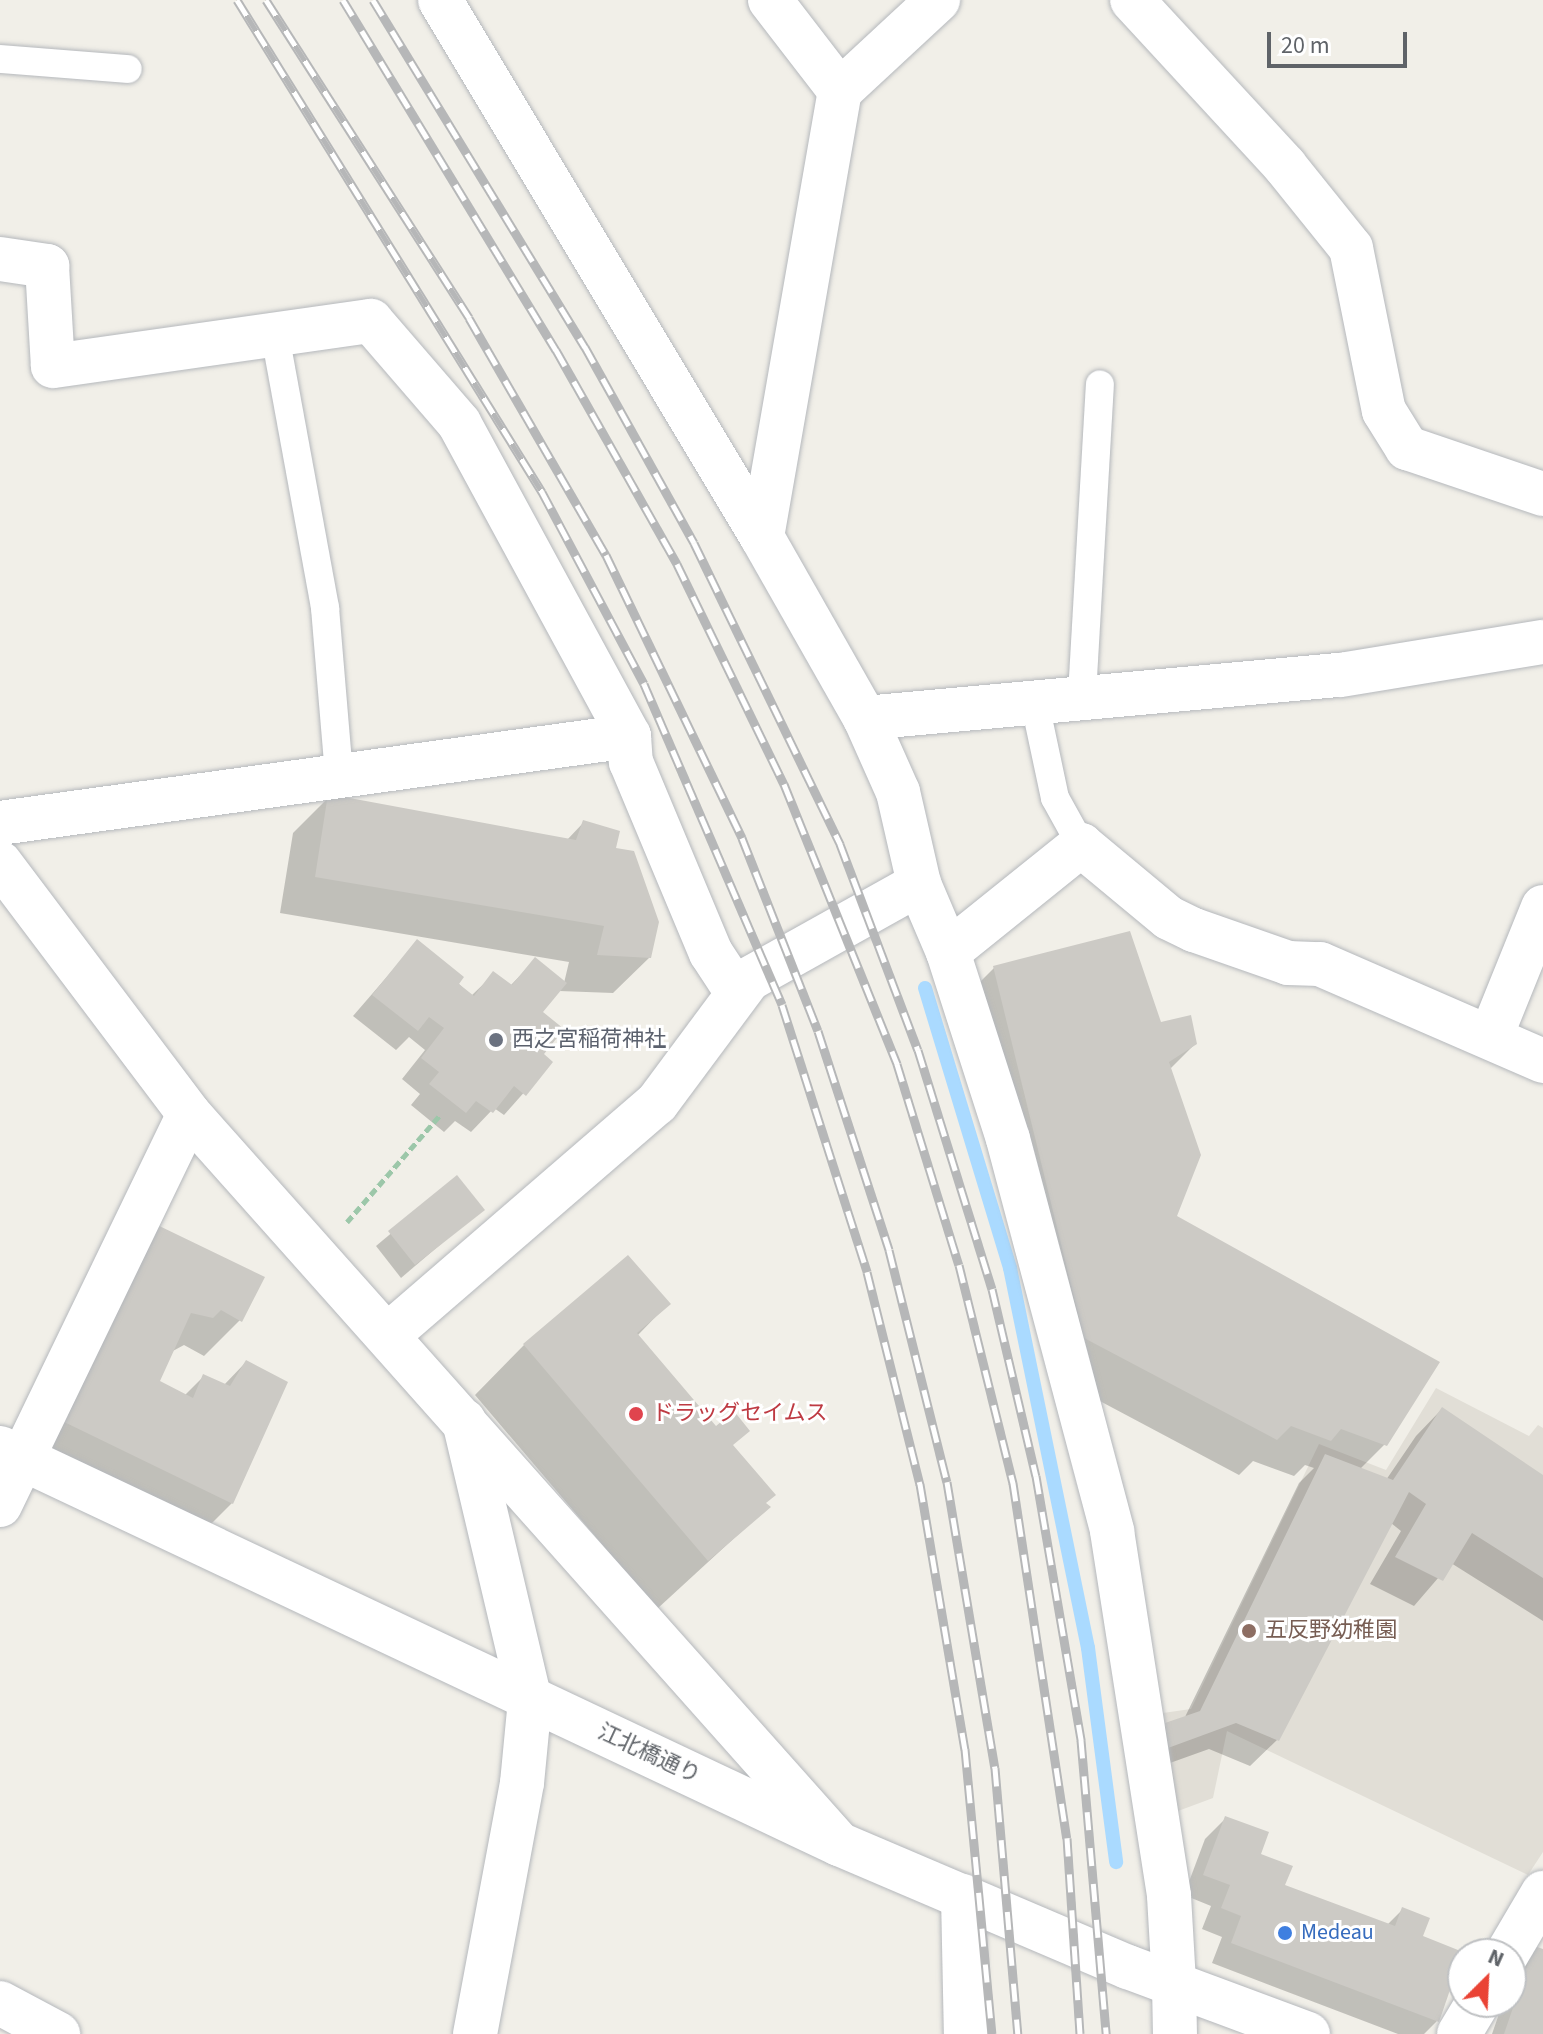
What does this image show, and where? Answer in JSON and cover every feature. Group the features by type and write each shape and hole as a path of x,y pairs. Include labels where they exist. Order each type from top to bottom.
{"street":[{"path":"440,0 762,537 865,718 898,792 919,884 948,952 1008,1139 1112,1531 1169,1896 1175,2034"},
{"path":"770,0 840,91"},
{"path":"762,537 840,91 938,0"},
{"path":"1132,0 1285,166 1351,248 1384,411 1407,448 1543,494"},
{"path":"0,259 47,266 53,366 371,321 459,423 629,736 637,777 711,953 736,991"},
{"path":"865,718 1035,704 1082,695 1341,675 1543,642"},
{"path":"0,823 629,736"},
{"path":"948,952 1081,845 1169,918 1194,930 1288,963 1320,964 1543,1061"},
{"path":"0,863 189,1114 839,1844"},
{"path":"388,1335 657,1103 710,1035 736,991 919,884"},
{"path":"1491,1036 1543,907"},
{"path":"0,1505 12,1454 189,1114"},
{"path":"464,1421 530,1700 522,1783 475,2034"},
{"name":"江北橋通り","path":"12,1454 839,1844 1174,1984 1308,2034"},
{"path":"1516,1938 1543,1893"},
{"path":"963,1896 966,2034"},
{"path":"0,2003 58,2034"}],"lane":[{"path":"0,59 128,69"},
{"path":"275,335 325,608 339,776"},
{"path":"1082,695 1100,385"},
{"path":"1035,704 1055,798 1081,845"}],"path":[{"path":"338,1233 441,1114"}],"shaded area":[{"path":"1436,1388 1529,1436 1538,1425 1543,1428 1543,1852 1528,1875 1227,1731 1213,1798 1170,1814 1163,1713 1191,1709 1319,1444 1386,1470"}],"building":[{"path":"328,794 576,840 583,820 620,831 616,848 634,851 659,922 651,958 597,955 604,926 315,877"},
{"path":"1130,931 1161,1022 1191,1015 1197,1044 1169,1062 1201,1155 1177,1216 1440,1362 1387,1446 1341,1429 1331,1441 1291,1426 1277,1440 1084,1338 993,966"},
{"path":"417,939 464,977 459,984 474,996 493,971 512,985 535,957 567,983 543,1012 564,1029 544,1054 553,1062 526,1096 514,1086 493,1113 476,1101 466,1113 429,1084 439,1072 421,1058 444,1028 429,1017 418,1031 372,995"},
{"path":"457,1175 485,1210 415,1265 388,1231"},
{"path":"149,1221 265,1277 242,1322 221,1310 213,1318 191,1313 160,1381 193,1398 203,1374 230,1386 246,1360 288,1382 233,1504 56,1418"},
{"path":"628,1255 671,1304 637,1333 716,1426 734,1411 750,1431 733,1445 776,1495 766,1503 771,1507 708,1561 523,1344"},
{"path":"1442,1407 1543,1475 1543,1578 1472,1533 1443,1581 1395,1557 1426,1504 1409,1492 1279,1741 1236,1723 1168,1748 1165,1723 1200,1711 1325,1454 1393,1480"},
{"path":"1225,1816 1269,1832 1261,1854 1293,1866 1285,1885 1395,1926 1402,1907 1430,1918 1423,1936 1447,1946 1447,1999 1439,2022 1231,1943 1241,1916 1221,1908 1230,1885 1203,1875"},
{"path":"1534,1946 1543,1949 1543,2034 1504,2034 1509,2018 1527,2018 1527,1967"}],"waterway":[{"path":"925,988 1010,1268 1088,1648 1116,1862"}],"railway":[{"path":"237,0 542,492 644,684 782,1005 867,1272 920,1484 965,1749 992,2034"},
{"path":"266,0 469,318 606,555 742,838 818,1031 889,1250 947,1482 995,1768 1018,2034"},
{"path":"343,0 556,350 677,564 784,784 897,1064 959,1265 1013,1483 1067,1838 1080,2034"},
{"path":"373,0 585,347 694,543 840,844 918,1050 992,1289 1036,1476 1081,1740 1106,2034"}],"place":[{"name":"西之宮稲荷神社","path":"496,1040"},
{"name":"ドラッグセイムス","path":"636,1414"},
{"name":"五反野幼稚園","path":"1249,1631"},
{"name":"Medeau","path":"1285,1933"}]}
